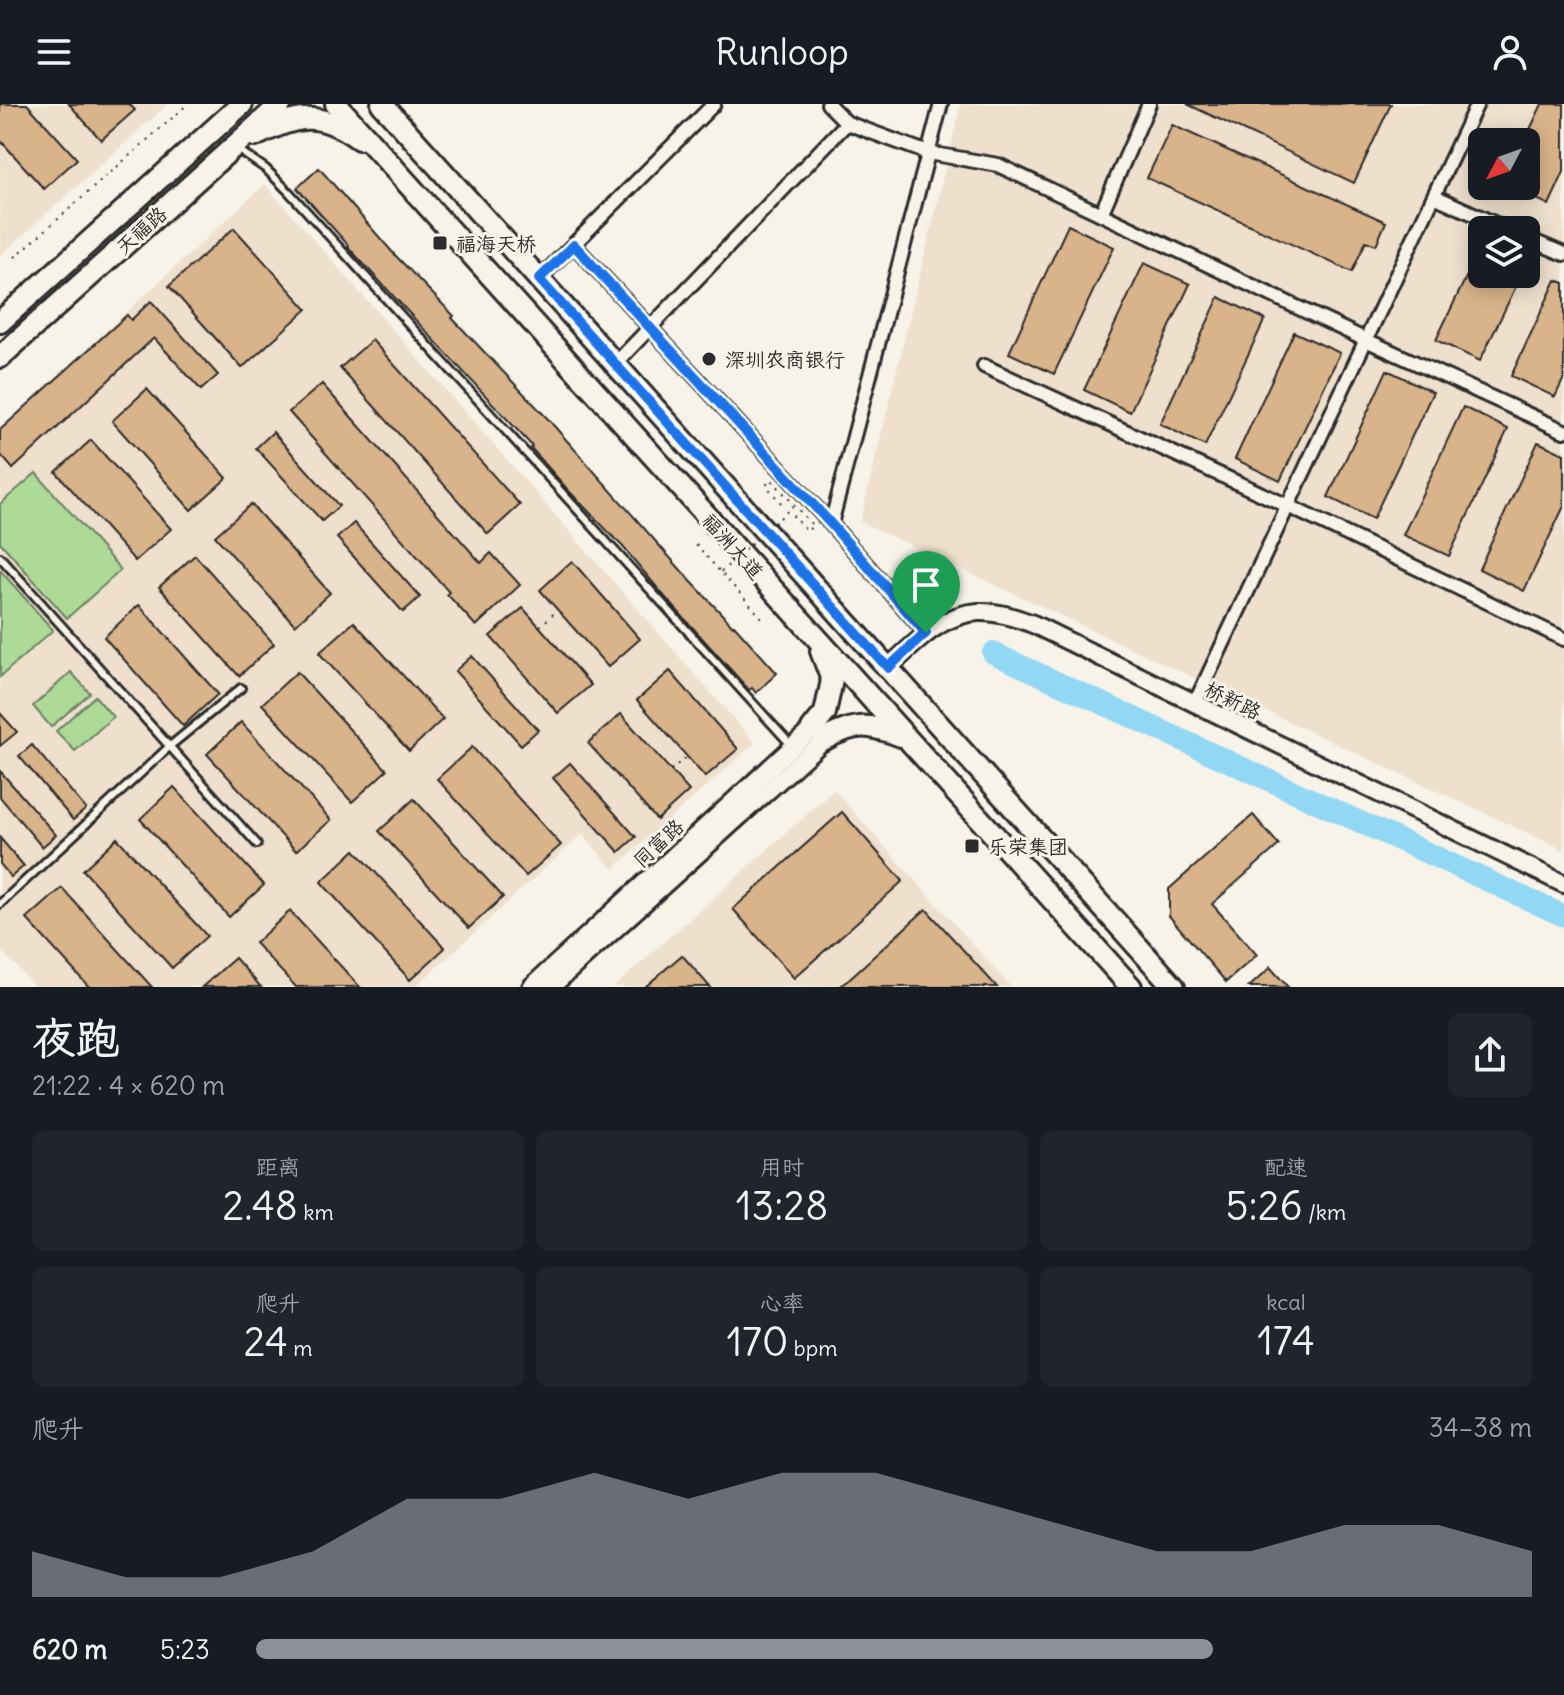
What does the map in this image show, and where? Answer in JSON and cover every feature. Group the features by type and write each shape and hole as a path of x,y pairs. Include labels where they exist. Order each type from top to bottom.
{"main road":[{"path":"209,134 228,104"},
{"name":"天福路","path":"0,322 242,104"},
{"name":"天福路","path":"0,357 281,104"},
{"name":"福洲大道","path":"336,104 1131,987"},
{"name":"福洲大道","path":"382,104 1174,987"},
{"path":"392,104 415,141"},
{"path":"234,147 293,119 312,118 333,123 355,135 388,162"},
{"path":"817,640 832,680 819,734 876,727 905,738"}],"street":[{"path":"539,279 714,104"},
{"path":"828,104 847,123 928,153 998,165 1564,431"},
{"path":"831,524 941,104"},
{"path":"1101,214 1149,104"},
{"path":"1195,703 1477,104"},
{"path":"615,364 847,123"},
{"path":"1434,196 1478,216"},
{"path":"1540,244 1564,254"},
{"path":"574,245 831,524 926,633"},
{"path":"984,366 1288,506 1564,639"},
{"name":"桥新路","path":"888,668 926,633 955,618 978,612 1008,615 1033,624 1564,884"},
{"name":"同富路","path":"531,987 792,746 819,734"},
{"name":"同富路","path":"551,987 819,734"}],"lane":[{"path":"234,147 266,169 289,192 792,746"},
{"path":"0,557 257,844"},
{"path":"0,904 170,746 241,688"}],"path":[{"path":"15,257 188,104"},
{"path":"781,503 766,485 772,480 813,526 807,531 792,515"},
{"path":"721,572 794,505"},
{"path":"696,545 763,619"},
{"path":"540,626 558,610"},
{"path":"671,770 687,756"}],"shaded area":[{"path":"0,104 168,104 0,256"},
{"path":"961,104 1564,104 1564,850 860,522"},
{"path":"265,184 755,743 613,869 582,834 415,987 35,987 0,949 0,429"},
{"path":"834,790 1011,987 614,987"}],"green space":[{"path":"36,473 121,570 67,618 0,542 0,504"},
{"path":"0,570 53,630 0,677"},
{"path":"71,672 90,693 51,727 33,706"},
{"path":"95,696 113,717 75,751 56,731"}],"building":[{"path":"0,104 27,104 77,159 44,189 0,140"},
{"path":"69,104 129,104 135,110 101,140"},
{"path":"1187,104 1391,104 1354,183"},
{"path":"1542,104 1564,104 1564,172 1549,205 1539,200 1540,128 1531,128"},
{"path":"1172,125 1386,222 1376,245 1366,241 1352,272 1147,178"},
{"path":"319,168 777,673 756,693 752,688 749,690 297,188"},
{"path":"1068,225 1114,247 1054,374 1009,353"},
{"path":"234,228 307,309 242,368 169,286"},
{"path":"1144,263 1190,284 1130,412 1084,390"},
{"path":"1468,273 1468,288 1515,288 1480,361 1436,340"},
{"path":"1556,280 1564,283 1564,378 1555,397 1511,376"},
{"path":"1219,297 1265,319 1205,446 1160,424"},
{"path":"151,301 218,375 201,390 154,338 13,469 0,454 0,430 127,315 131,320"},
{"path":"1294,332 1340,353 1280,481 1235,459"},
{"path":"372,340 520,505 488,534 340,368"},
{"path":"1387,370 1433,392 1373,519 1328,497"},
{"path":"322,384 481,563 491,553 520,585 476,626 289,412"},
{"path":"147,389 227,478 191,510 112,421"},
{"path":"1463,407 1508,429 1449,556 1403,535"},
{"path":"273,432 339,506 322,521 256,448"},
{"path":"91,440 171,529 135,561 56,472"},
{"path":"1538,442 1564,454 1564,506 1524,591 1479,569"},
{"path":"251,504 330,593 295,625 215,536"},
{"path":"354,523 420,597 403,612 337,538"},
{"path":"195,555 274,644 239,676 159,587"},
{"path":"572,561 640,639 608,667 540,590"},
{"path":"139,605 218,694 183,726 104,637"},
{"path":"523,608 591,685 558,713 490,636"},
{"path":"354,622 443,719 409,751 319,653"},
{"path":"472,656 538,730 521,745 455,671"},
{"path":"670,671 738,749 705,777 637,700"},
{"path":"297,672 387,770 352,802 262,704"},
{"path":"0,713 17,732 0,746"},
{"path":"621,714 689,791 657,820 588,743"},
{"path":"241,722 331,820 296,851 207,754"},
{"path":"32,745 86,809 73,820 19,756"},
{"path":"472,747 561,845 526,876 437,779"},
{"path":"570,763 636,837 619,852 553,778"},
{"path":"0,771 56,835 42,847 0,797"},
{"path":"174,787 264,885 229,917 140,819"},
{"path":"414,799 503,897 469,928 379,831"},
{"path":"842,812 903,881 794,978 733,909"},
{"path":"1253,815 1279,845 1212,904 1257,955 1226,982 1169,916 1169,889"},
{"path":"0,838 24,866 11,877 0,864"},
{"path":"117,838 207,936 172,968 83,870"},
{"path":"355,850 445,948 410,980 321,882"},
{"path":"62,888 152,987 89,987 27,919"},
{"path":"926,909 997,987 840,987"},
{"path":"290,911 360,987 296,987 255,943"},
{"path":"682,955 710,987 645,987"},
{"path":"235,958 261,987 202,987"},
{"path":"1270,968 1288,987 1249,987"}],"waterway":[{"path":"993,653 1564,916"}],"place":[{"name":"福海天桥","path":"440,243"},
{"name":"深圳农商银行","path":"709,359"},
{"name":"乐荣集团","path":"972,846"}],"route":[{"path":"574,245 831,524 926,633 888,668 539,279 574,245"}]}
